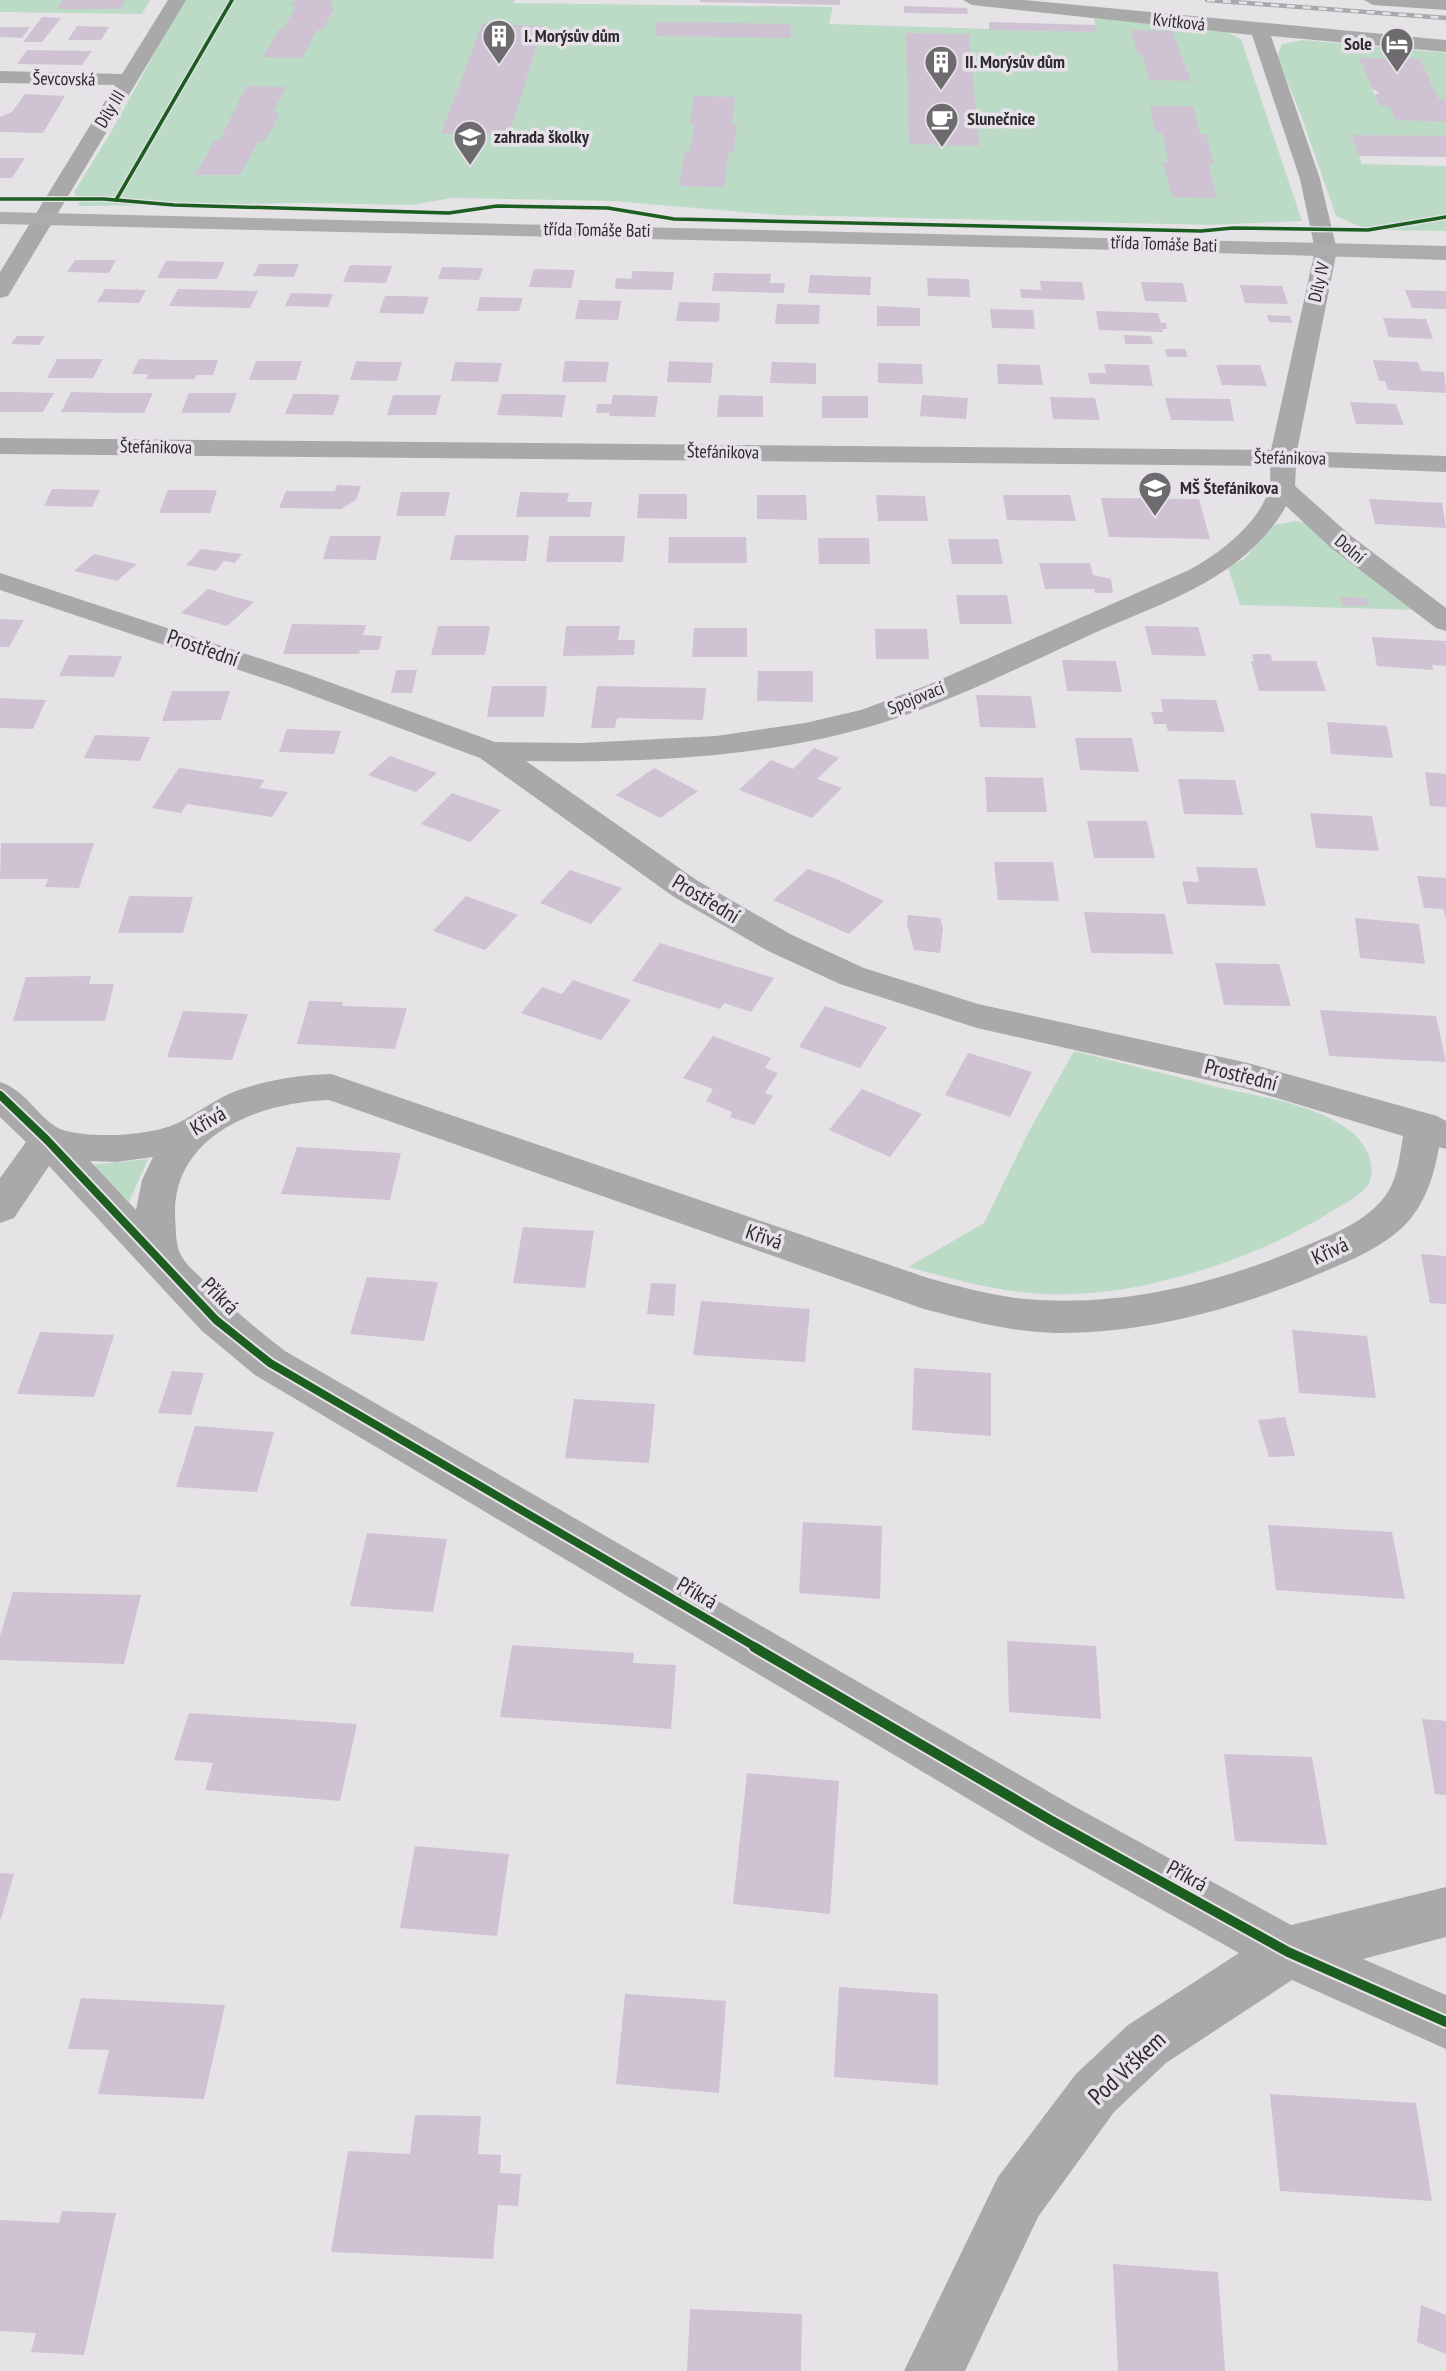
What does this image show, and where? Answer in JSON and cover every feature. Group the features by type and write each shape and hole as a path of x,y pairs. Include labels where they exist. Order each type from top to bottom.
{"main road":[{"name":"třída Tomáše Bati","path":"0,218 1023,240 1446,253"}],"street":[{"name":"Díly III","path":"0,291 177,0"},
{"name":"Kvítková","path":"972,0 1446,46"},
{"path":"1373,0 1446,5"},
{"name":"Díly IV","path":"1260,30 1310,179 1326,250 1283,458"},
{"name":"Ševcovská","path":"0,77 128,80"},
{"name":"Štefánikova","path":"0,446 1283,458 1446,464"},
{"path":"1282,488 1283,458"},
{"name":"Dolní","path":"1282,488 1340,541 1446,622"},
{"name":"Spojovací","path":"491,751 614,752 702,746 788,735 850,723 902,705 1093,624 1217,566 1256,532 1273,509 1282,488"},
{"name":"Prostřední","path":"0,581 287,677 491,751 686,889 780,943 852,975 909,996 977,1016 1244,1075 1435,1131"},
{"name":"Křivá","path":"47,1140 72,1147 102,1149 150,1144 189,1135 232,1107 268,1093 303,1087 331,1087 924,1293 970,1306 1017,1314 1062,1317 1136,1311 1191,1301 1273,1276 1329,1253 1369,1232 1399,1206 1435,1131"},
{"name":"Příkrá","path":"0,1095 47,1140 216,1320 270,1363 1052,1821 1289,1952 1446,2022"},
{"path":"161,1261 153,1220 157,1191 170,1158 189,1135"},
{"path":"0,1208 47,1140"},
{"name":"Pod Vrškem","path":"934,2371 1018,2197 1095,2093 1147,2044 1289,1952 1446,1912"}],"green space":[{"path":"0,0 150,0 142,14 0,12"},
{"path":"184,0 514,0 514,3 833,7 829,24 1096,32 1094,18 1227,32 1241,39 1302,221 1211,225 779,215 612,201 452,198 412,205 304,203 80,206 74,192 111,132"},
{"path":"1303,40 1446,53 1446,99 1439,99 1420,59 1360,58 1379,106 1389,106 1396,120 1446,122 1446,136 1351,135 1362,164 1446,166 1446,231 1368,230 1336,216 1301,115 1277,56 1282,44"},
{"path":"1296,521 1308,524 1417,610 1240,605 1228,567 1244,559 1273,525"},
{"path":"1074,1051 1309,1109 1343,1126 1357,1137 1370,1160 1371,1179 1361,1193 1352,1199 1292,1234 1249,1254 1181,1276 1127,1289 1074,1294 1010,1291 908,1267 984,1223 1028,1133"},
{"path":"148,1159 129,1202 90,1165"}],"building":[{"path":"63,0 125,0 120,9 57,9"},
{"path":"295,0 333,0 329,7 335,7 323,30 317,30 302,58 263,57 296,7 291,6"},
{"path":"840,0 840,5 700,2"},
{"path":"904,6 967,8 968,14 904,13"},
{"path":"42,17 61,18 42,42 23,42"},
{"path":"657,22 791,24 791,38 655,36"},
{"path":"989,22 1095,25 1097,32 989,30"},
{"name":"I. Morýsův dům","path":"482,24 543,26 509,135 441,134"},
{"path":"77,26 109,27 101,40 68,40"},
{"path":"0,27 30,27 22,38 0,37"},
{"path":"1131,30 1172,31 1191,81 1150,80 1142,55 1138,55"},
{"name":"II. Morýsův dům","path":"906,33 969,34 979,146 909,144"},
{"path":"27,50 92,51 82,65 17,64"},
{"name":"Sole","path":"1359,58 1420,59 1439,99 1446,99 1446,122 1396,120 1389,106 1379,106 1375,94 1379,94 1373,90"},
{"path":"246,86 286,87 273,113 279,113 273,127 264,142 258,142 240,175 195,175 215,140 220,140"},
{"path":"25,94 65,96 43,133 0,132 0,117 12,112"},
{"path":"694,96 735,97 732,124 737,124 734,152 729,152 724,187 679,186 685,151 690,151"},
{"path":"1150,106 1193,106 1200,134 1206,134 1214,163 1208,163 1217,198 1172,197 1163,162 1168,162 1162,133 1156,133"},
{"path":"1351,135 1446,136 1446,157 1358,156"},
{"path":"0,158 25,158 12,178 0,178"},
{"path":"75,260 116,260 109,273 67,272"},
{"path":"166,261 225,262 217,279 157,278"},
{"path":"259,264 299,264 294,277 253,276"},
{"path":"350,265 392,266 386,283 343,282"},
{"path":"442,267 483,268 479,280 438,279"},
{"path":"534,269 575,270 571,288 529,287"},
{"path":"633,271 674,272 672,290 615,289 616,278 631,279"},
{"path":"714,273 771,274 770,283 785,283 784,293 712,291"},
{"path":"810,275 871,277 870,295 808,293"},
{"path":"927,278 969,279 970,297 928,296"},
{"path":"1040,281 1082,282 1085,300 1021,298 1020,289 1041,290"},
{"path":"1141,282 1183,283 1187,302 1145,301"},
{"path":"1240,285 1282,286 1288,304 1245,303"},
{"path":"105,289 146,290 139,303 97,302"},
{"path":"178,289 258,291 250,308 169,306"},
{"path":"1405,290 1446,291 1446,309 1412,308"},
{"path":"291,293 333,294 328,307 285,306"},
{"path":"385,296 429,297 423,314 379,313"},
{"path":"480,297 523,298 519,311 477,311"},
{"path":"579,300 621,301 618,320 575,319"},
{"path":"679,302 720,303 719,322 676,321"},
{"path":"777,304 820,305 819,324 775,324"},
{"path":"877,306 920,308 920,326 877,326"},
{"path":"990,309 1033,310 1035,329 992,328"},
{"path":"1096,311 1158,313 1161,323 1166,323 1167,329 1162,329 1163,332 1099,330"},
{"path":"1267,315 1290,316 1292,323 1269,322"},
{"path":"1383,318 1426,319 1433,339 1389,337"},
{"path":"1124,335 1151,336 1153,344 1125,344"},
{"path":"17,336 45,336 39,345 11,344"},
{"path":"1165,349 1185,349 1188,357 1167,357"},
{"path":"57,359 103,359 93,378 47,378"},
{"path":"139,359 218,360 213,375 196,375 195,379 146,379 148,374 132,374"},
{"path":"1373,360 1418,362 1421,371 1444,372 1446,393 1388,390 1385,381 1379,381"},
{"path":"256,361 302,361 296,380 249,380"},
{"path":"356,361 402,362 397,381 350,380"},
{"path":"565,361 609,362 606,382 562,382"},
{"path":"669,361 713,363 711,383 667,382"},
{"path":"455,362 502,363 498,382 451,381"},
{"path":"772,362 816,363 816,384 770,383"},
{"path":"878,363 922,364 923,384 878,383"},
{"path":"997,364 1040,365 1043,385 998,384"},
{"path":"1104,364 1149,365 1153,386 1090,384 1088,373 1106,373"},
{"path":"1216,365 1260,365 1267,386 1222,385"},
{"path":"0,392 54,393 43,412 0,412"},
{"path":"71,392 153,393 144,413 61,412"},
{"path":"189,393 237,393 230,413 181,413"},
{"path":"293,394 340,395 333,415 285,414"},
{"path":"502,394 566,395 562,417 497,415"},
{"path":"393,395 441,395 436,415 387,415"},
{"path":"613,395 658,396 655,417 609,416 610,413 596,413 597,404 611,404"},
{"path":"719,395 763,396 763,417 717,417"},
{"path":"922,395 968,398 966,419 920,416"},
{"path":"822,396 868,396 868,418 822,418"},
{"path":"1050,397 1095,398 1100,420 1053,419"},
{"path":"1165,398 1230,399 1234,421 1171,420"},
{"path":"1350,402 1396,404 1404,425 1356,424"},
{"path":"337,485 361,486 356,500 341,509 279,508 286,491 335,491"},
{"path":"52,489 100,490 92,507 44,506"},
{"path":"168,490 217,490 210,513 159,513"},
{"path":"401,492 450,492 445,516 396,516"},
{"path":"520,492 569,493 567,502 592,502 590,517 516,517"},
{"path":"639,494 687,494 687,519 637,518"},
{"path":"757,495 806,495 807,520 757,519"},
{"path":"876,495 925,496 928,521 878,521"},
{"path":"1003,495 1070,495 1076,521 1007,520"},
{"name":"MŠ Štefánikova","path":"1101,498 1199,499 1210,539 1109,537"},
{"path":"1369,499 1442,503 1446,528 1375,524"},
{"path":"455,535 529,535 526,561 450,560"},
{"path":"330,536 381,536 376,560 323,559"},
{"path":"549,536 625,536 623,562 546,562"},
{"path":"669,537 746,537 747,563 668,563"},
{"path":"818,538 869,538 870,564 819,564"},
{"path":"948,539 998,539 1003,564 952,564"},
{"path":"201,549 242,554 235,563 224,561 216,571 186,565"},
{"path":"94,554 137,564 117,581 74,571"},
{"path":"1039,563 1090,563 1093,575 1111,579 1113,593 1095,593 1094,589 1045,589"},
{"path":"208,589 254,602 227,626 181,613"},
{"path":"956,595 1007,595 1012,624 960,624"},
{"path":"1340,597 1366,598 1368,606 1343,606"},
{"path":"0,619 24,620 9,647 0,647"},
{"path":"292,624 366,625 363,635 382,636 379,650 360,650 359,654 283,654"},
{"path":"438,626 490,626 485,655 431,655"},
{"path":"566,626 620,626 618,640 635,640 634,655 563,656"},
{"path":"1145,626 1198,627 1206,656 1152,655"},
{"path":"694,628 747,628 747,657 692,657"},
{"path":"875,629 927,629 929,659 876,659"},
{"path":"1372,637 1446,641 1446,666 1432,665 1433,670 1377,666"},
{"path":"1252,654 1270,654 1273,661 1316,661 1326,691 1259,691 1251,661 1254,661"},
{"path":"69,655 122,656 114,677 59,676"},
{"path":"1062,660 1116,661 1122,692 1067,691"},
{"path":"396,670 417,670 412,693 391,693"},
{"path":"758,671 813,671 813,702 757,701"},
{"path":"492,686 547,686 544,717 487,717"},
{"path":"597,686 706,688 703,720 617,718 615,728 591,728"},
{"path":"172,691 230,691 221,720 162,721"},
{"path":"976,695 1031,696 1036,728 980,727"},
{"path":"0,698 46,700 33,729 0,728"},
{"path":"1161,699 1216,700 1225,732 1168,731 1166,724 1154,724 1151,712 1163,712"},
{"path":"1327,722 1387,726 1393,758 1331,754"},
{"path":"287,729 341,731 334,754 279,752"},
{"path":"95,735 150,737 140,761 84,758"},
{"path":"1075,738 1132,738 1139,772 1080,770"},
{"path":"814,748 839,758 817,779 842,788 812,818 739,790 771,760 793,769"},
{"path":"390,756 437,773 416,792 368,775"},
{"path":"179,768 265,780 259,788 288,792 272,817 187,804 181,813 152,808"},
{"path":"654,768 698,791 660,818 616,795"},
{"path":"1425,772 1446,774 1446,807 1430,806"},
{"path":"985,777 1043,778 1047,812 987,812"},
{"path":"1178,779 1235,780 1243,815 1184,814"},
{"path":"452,793 501,810 470,842 421,824"},
{"path":"1310,813 1372,816 1379,851 1316,848"},
{"path":"1087,821 1147,821 1155,858 1094,858"},
{"path":"1,843 94,843 79,888 45,887 48,879 0,879"},
{"path":"994,862 1053,862 1059,901 998,900"},
{"path":"1196,867 1257,868 1266,906 1187,904 1182,881 1199,882"},
{"path":"808,869 884,901 849,934 773,900"},
{"path":"570,870 622,888 591,924 540,903"},
{"path":"1417,876 1446,878 1446,918 1443,909 1424,908"},
{"path":"129,896 193,897 183,933 118,933"},
{"path":"466,896 518,915 485,950 433,931"},
{"path":"1084,912 1165,914 1173,954 1091,953"},
{"path":"908,915 940,918 943,928 940,953 914,950 907,924"},
{"path":"1355,918 1419,924 1425,964 1360,958"},
{"path":"660,943 774,978 751,1012 724,1003 720,1009 632,981"},
{"path":"1215,963 1279,964 1291,1006 1224,1005"},
{"path":"91,976 89,984 114,984 105,1021 13,1021 26,977"},
{"path":"573,980 631,1000 601,1040 521,1013 542,987 562,994"},
{"path":"309,1001 343,1002 342,1006 407,1008 395,1049 297,1044"},
{"path":"825,1006 887,1027 860,1068 799,1047"},
{"path":"1320,1010 1436,1016 1446,1062 1329,1056"},
{"path":"183,1011 248,1014 232,1060 167,1057"},
{"path":"713,1036 771,1058 765,1068 778,1073 765,1093 773,1096 754,1125 730,1117 732,1112 706,1101 713,1089 683,1078"},
{"path":"968,1053 1032,1072 1010,1117 945,1095"},
{"path":"862,1089 922,1114 890,1157 829,1130"},
{"path":"297,1147 401,1153 390,1200 281,1194"},
{"path":"523,1227 594,1231 585,1288 513,1283"},
{"path":"1421,1254 1446,1256 1446,1304 1430,1303"},
{"path":"367,1277 438,1282 424,1341 350,1334"},
{"path":"651,1283 676,1284 674,1316 647,1314"},
{"path":"701,1301 810,1309 805,1362 693,1355"},
{"path":"1292,1330 1367,1336 1376,1398 1299,1393"},
{"path":"40,1332 114,1335 94,1397 17,1394"},
{"path":"914,1368 991,1373 991,1436 912,1430"},
{"path":"172,1371 204,1373 191,1415 158,1413"},
{"path":"574,1399 655,1404 649,1463 565,1458"},
{"path":"1285,1417 1295,1456 1269,1457 1258,1420"},
{"path":"195,1426 274,1432 257,1492 176,1487"},
{"path":"803,1522 882,1526 880,1599 799,1593"},
{"path":"1268,1525 1392,1532 1405,1599 1276,1590"},
{"path":"367,1533 447,1539 433,1612 350,1606"},
{"path":"13,1592 141,1595 124,1664 0,1660 0,1636"},
{"path":"1007,1641 1096,1646 1101,1719 1009,1712"},
{"path":"512,1645 634,1653 633,1663 676,1665 671,1729 500,1717"},
{"path":"189,1713 357,1724 340,1801 205,1790 213,1763 174,1760"},
{"path":"1422,1719 1446,1721 1446,1795 1435,1794"},
{"path":"1224,1754 1312,1757 1327,1845 1235,1841"},
{"path":"747,1773 839,1781 830,1914 733,1904"},
{"path":"415,1846 509,1854 497,1936 400,1928"},
{"path":"0,1873 14,1874 1,1919 0,1919"},
{"path":"839,1987 938,1994 938,2085 834,2077"},
{"path":"625,1994 726,2001 719,2093 616,2084"},
{"path":"81,1998 225,2005 204,2099 98,2094 109,2050 68,2049"},
{"path":"1270,2094 1416,2103 1432,2201 1280,2191"},
{"path":"415,2115 481,2116 478,2154 501,2155 500,2173 521,2174 518,2206 498,2205 493,2259 331,2252 348,2151 410,2154"},
{"path":"62,2211 116,2213 84,2355 31,2352 36,2333 0,2331 0,2220 59,2223"},
{"path":"1113,2264 1218,2272 1225,2371 1118,2371"},
{"path":"1421,2305 1446,2315 1446,2354 1417,2342"},
{"path":"690,2309 802,2314 801,2371 687,2371"}],"railway":[{"path":"1207,0 1446,18"}],"cycle path":[{"path":"116,200 232,0"},
{"path":"0,199 104,199 174,205 449,213 497,206 608,208 674,219 1201,231 1233,228 1368,230 1446,217"},
{"path":"0,1095 47,1140 216,1320 270,1363 1052,1821 1288,1952 1446,2022"}],"place":[{"name":"I. Morýsův dům","path":"499,66"},
{"name":"Sole","path":"1397,74"},
{"name":"II. Morýsův dům","path":"941,92"},
{"name":"Slunečnice","path":"942,149"},
{"name":"zahrada školky","path":"470,167"},
{"name":"MŠ Štefánikova","path":"1155,518"}]}
